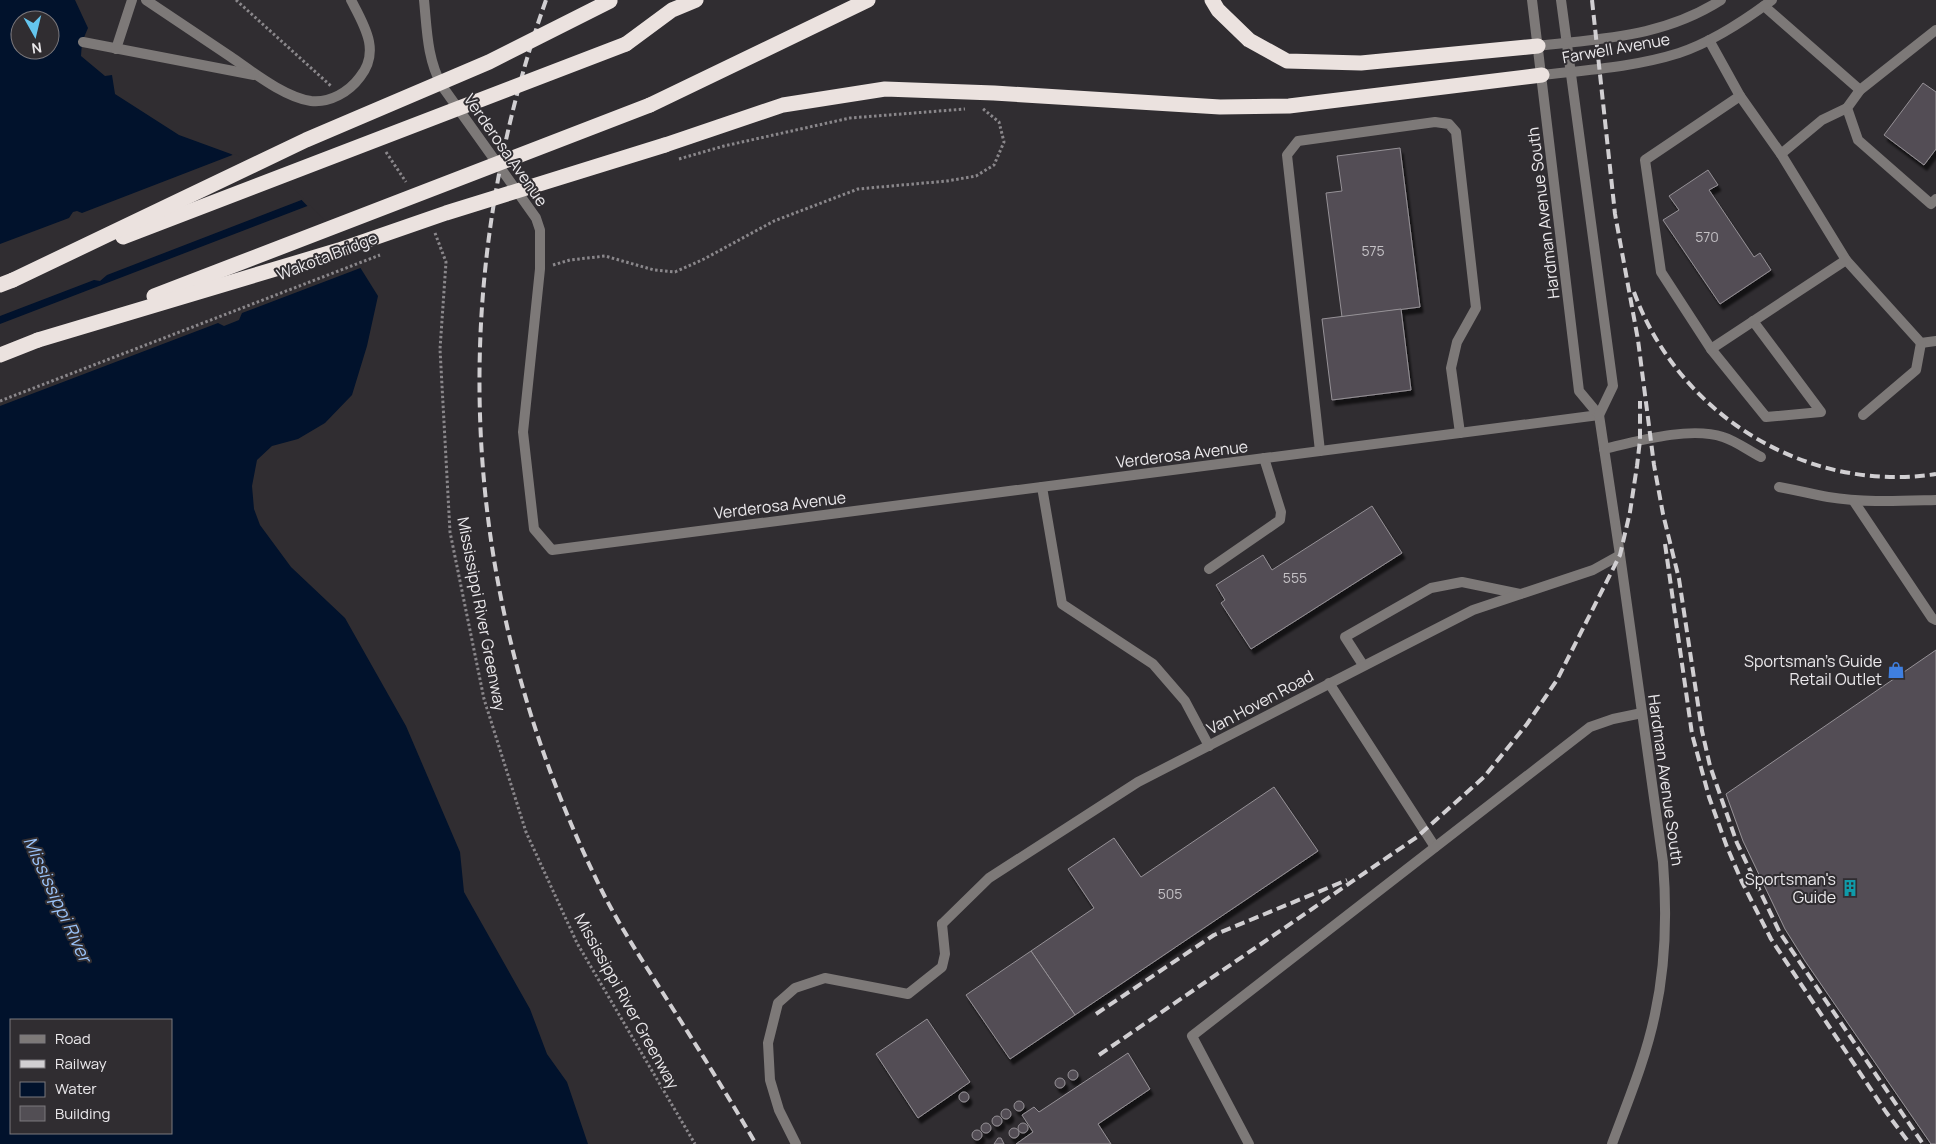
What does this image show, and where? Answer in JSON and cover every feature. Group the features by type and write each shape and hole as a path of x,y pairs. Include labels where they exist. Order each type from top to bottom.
{"highway":[{"path":"6,282 626,44 672,10 696,0"},
{"name":"Wakota Bridge","path":"0,355 650,105 868,0"},
{"path":"1212,0 1218,10 1250,40 1287,61 1361,63 1538,46"},
{"path":"6,282 306,140 489,62 612,1"},
{"path":"38,340 339,250 446,213 665,145 783,105 885,89 994,93 1210,107 1255,108 1299,105 1542,75"}],"street":[{"path":"116,49 132,0"},
{"path":"146,0 260,77 294,97 311,101 325,100 340,95 353,86 364,72 370,41 364,25 350,0"},
{"name":"Verderosa Avenue","path":"424,0 431,60 435,73 442,86 536,218 540,230 540,269 523,432 534,529 552,550 1599,415"},
{"name":"Hardman Avenue South","path":"1532,0 1580,391 1599,415 1663,862 1666,903 1666,937 1655,1014 1644,1054 1612,1144"},
{"path":"1561,0 1569,72 1613,386 1599,415"},
{"name":"Farwell Avenue","path":"1538,46 1646,32 1692,17 1721,0"},
{"path":"1768,3 1860,90"},
{"name":"Farwell Avenue","path":"1542,75 1650,60 1679,53 1708,40 1768,3"},
{"path":"1781,154 1822,120 1847,108 1860,90 1935,33"},
{"path":"1708,40 1740,96 1781,154 1846,260 1921,343"},
{"path":"84,42 260,77"},
{"path":"1740,96 1645,160 1661,272 1711,349 1766,417 1821,412 1753,321"},
{"path":"1847,108 1858,140 1931,204 1936,199"},
{"path":"1320,451 1287,155 1298,141 1435,122 1449,124 1456,132 1476,308 1457,342 1451,368 1460,434"},
{"path":"1711,349 1846,260"},
{"path":"1921,343 1936,341"},
{"path":"1863,415 1916,370 1921,343"},
{"path":"1604,449 1640,440 1705,433 1725,438 1761,457"},
{"path":"1209,569 1280,520 1281,512 1264,458"},
{"path":"1042,487 1062,604 1152,664 1185,701 1209,746"},
{"path":"1779,487 1853,500 1894,502 1936,500"},
{"path":"1853,500 1932,618 1936,620"},
{"name":"Van Hoven Road","path":"796,1144 778,1110 770,1080 768,1043 778,1003 795,988 825,978 908,994 942,967 945,954 942,924 989,878 1138,782 1473,610 1594,570 1620,555"},
{"path":"1363,666 1345,637 1431,588 1462,582 1520,594"},
{"path":"1329,683 1435,846"},
{"path":"1249,1144 1192,1036 1590,727 1614,718 1642,713"}],"path":[{"path":"236,0 340,95"},
{"path":"540,269 570,260 605,256 654,270 675,272 704,259 774,221 858,189 947,181 976,176 994,165 1004,142 999,122 982,108 850,118 724,146 672,161"},
{"path":"383,148 411,188"},
{"name":"Mississippi River Greenway","path":"433,229 446,262 440,349 450,532 484,699 526,832 577,943 695,1144"},
{"path":"435,234 444,232"},
{"name":"Wakota Bridge","path":"0,401 382,254"}],"water":[{"name":"Mississippi River","path":"0,0 75,0 88,28 82,42 81,56 105,76 112,75 115,94 179,135 231,154 292,190 348,248 378,296 367,346 352,395 325,423 298,439 272,446 257,460 252,486 254,509 260,525 291,567 345,618 406,726 460,852 464,892 530,1009 547,1054 567,1082 588,1144 0,1144"}],"pier":[{"path":"235,154 293,188 304,199 107,275 100,281 94,280 0,316 0,244 69,218 73,212 82,213"},
{"path":"310,205 350,247 363,267 242,313 239,320 224,326 218,323 0,406 0,324"}],"building":[{"path":"1923,83 1936,92 1936,149 1924,165 1884,135"},
{"path":"1400,148 1420,307 1342,317 1326,193 1342,191 1337,156"},
{"path":"1708,170 1718,185 1709,190 1754,257 1760,253 1771,270 1720,304 1663,220 1679,210 1669,196"},
{"path":"1401,309 1411,390 1332,400 1322,319"},
{"path":"1372,506 1402,553 1251,649 1221,603 1225,600 1216,585 1263,555 1272,570"},
{"name":"Sportsman's Guide","path":"1936,650 1936,1144 1931,1144 1785,929 1743,841 1726,794"},
{"path":"1274,787 1318,851 1075,1015 1031,951 1094,908 1068,869 1114,838 1141,877"},
{"path":"1031,951 1075,1015 1010,1059 966,995"},
{"path":"927,1019 970,1082 918,1118 876,1054"},
{"path":"1128,1053 1150,1089 1098,1124 1111,1144 1016,1144 1033,1132 1022,1115 1034,1107 1039,1112"},
{"path":"1071,1070 1075,1070 1078,1075 1077,1079 1071,1080 1068,1077 1068,1073"},
{"path":"1058,1078 1062,1078 1065,1083 1064,1087 1058,1088 1055,1085 1055,1081"},
{"path":"962,1092 966,1092 969,1097 968,1101 962,1102 959,1099 959,1095"},
{"path":"1017,1101 1021,1101 1024,1106 1023,1110 1017,1111 1014,1108 1014,1104"},
{"path":"1004,1109 1008,1109 1011,1114 1010,1118 1004,1119 1001,1116 1001,1112"},
{"path":"995,1116 999,1116 1002,1121 1001,1125 995,1126 992,1123 992,1119"},
{"path":"984,1123 988,1123 991,1128 990,1132 984,1133 981,1130 981,1126"},
{"path":"1021,1123 1025,1123 1028,1128 1027,1132 1021,1133 1018,1130 1018,1126"},
{"path":"1012,1128 1016,1128 1019,1133 1018,1137 1012,1138 1009,1135 1009,1131"},
{"path":"975,1130 979,1130 982,1135 981,1139 975,1140 972,1137 972,1133"},
{"path":"998,1138 1001,1138 1004,1144 994,1144"}],"railway":[{"path":"546,0 512,112 491,225 480,338 482,450 494,562 519,673 554,782 601,889 626,935 705,1059 756,1144"},
{"path":"1592,0 1615,214 1638,340 1654,465 1663,514 1679,579 1702,731 1710,766 1737,843 1780,933 1923,1144"},
{"path":"1634,292 1654,336 1681,375 1715,408 1753,436 1795,457 1840,471 1888,477 1936,474"},
{"path":"1099,1055 1417,837 1484,777 1527,724 1557,680 1620,555 1630,512 1637,466 1640,440 1640,401"},
{"path":"1665,544 1692,734 1709,797 1727,847 1742,882 1771,939 1886,1112 1910,1144"},
{"path":"1096,1014 1214,935 1347,880"}],"place":[{"name":"Sportsman's Guide Retail Outlet","path":"1896,670"},
{"name":"Sportsman's Guide","path":"1850,888"}]}
